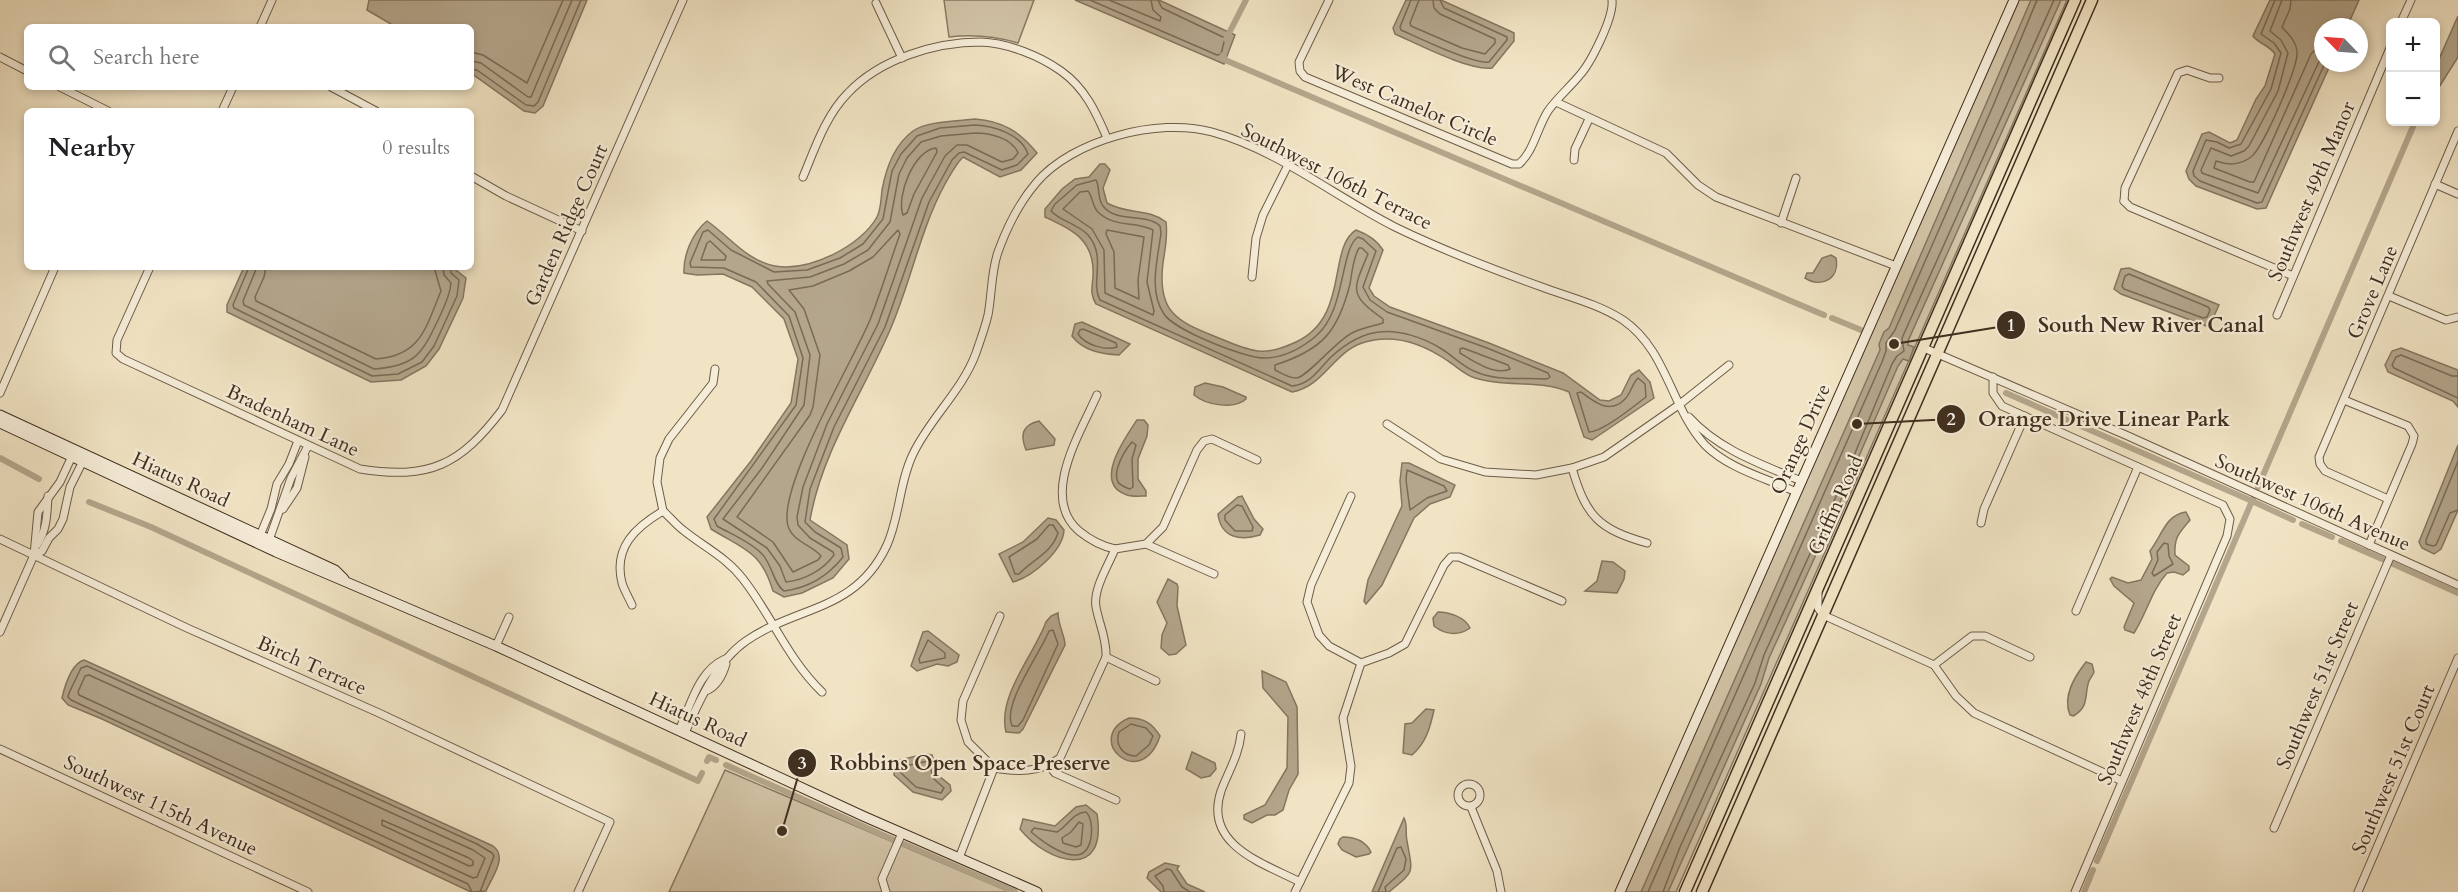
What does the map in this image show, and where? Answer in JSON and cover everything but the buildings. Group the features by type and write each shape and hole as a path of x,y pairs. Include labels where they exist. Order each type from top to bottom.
{"main road":[{"name":"Griffin Road","path":"1685,892 2075,0"},
{"name":"Griffin Road","path":"1702,892 2092,0"},
{"path":"2066,21 2071,32 2072,45"}],"street":[{"path":"261,24 272,0"},
{"name":"Garden Ridge Court","path":"463,453 484,433 502,410 683,0"},
{"name":"West Camelot Circle","path":"1329,0 1299,62 1300,71 1305,76 1326,86 1505,161 1519,164 1526,157 1539,126 1556,102"},
{"path":"1612,0 1612,10 1588,64 1556,102 1666,153 1698,185 1716,197 1896,266"},
{"name":"Orange Drive","path":"1620,892 2014,0"},
{"path":"2403,18 2411,0"},
{"path":"876,3 902,58"},
{"path":"803,177 823,129 847,93 876,70 902,58 937,47 982,42 1022,50 1062,71 1090,100 1107,138"},
{"path":"0,57 24,69"},
{"name":"Southwest 49th Manor","path":"2277,315 2386,60"},
{"path":"2219,78 2210,78 2190,70 2181,70 2174,80 2125,188 2122,202 2293,276"},
{"path":"66,90 102,108"},
{"path":"223,108 232,90"},
{"path":"337,90 370,108"},
{"path":"1574,160 1575,149 1589,119"},
{"name":"Southwest 106th Terrace","path":"682,731 706,673 715,664 727,658 746,641 773,627 836,601 858,586 872,568 886,547 895,521 900,488 913,453 931,423 959,386 975,357 988,315 996,258 1011,219 1038,181 1069,156 1107,138 1157,128 1208,130 1248,145 1288,165 1397,228 1463,258 1598,307 1625,322 1647,342 1665,370 1694,430 1724,461 1796,492"},
{"name":"Grove Lane","path":"2388,499 2327,472 2321,466 2320,454 2458,130"},
{"path":"1252,277 1256,238 1263,215 1288,165"},
{"path":"474,178 506,196 582,231"},
{"path":"1781,223 1796,178"},
{"path":"2435,184 2458,194"},
{"path":"0,393 54,270"},
{"name":"Bradenham Lane","path":"149,270 117,340 116,353 123,359 360,470 416,473 446,464 463,453"},
{"path":"2389,296 2444,319 2456,318"},
{"name":"Southwest 106th Avenue","path":"1924,348 2458,585"},
{"path":"1387,424 1441,459 1485,472 1536,475 1572,468 1604,457 1682,407 1729,365"},
{"path":"715,369 713,383 669,439 660,458 657,482 663,511 682,530 719,554 743,579 804,675 822,692"},
{"path":"1993,377 1993,393 1998,402 2138,467 2076,611"},
{"path":"1097,395 1062,481 1065,512 1075,527 1103,547 1115,549 1146,544 1214,574"},
{"path":"2344,399 2405,425 2414,436 2411,448 2368,545"},
{"name":"Southwest 106th Terrace","path":"1682,407 1710,437 1745,457 1801,481"},
{"name":"Hiatus Road","path":"0,415 73,454"},
{"path":"1981,523 1984,509 2025,416"},
{"name":"Hiatus Road","path":"0,423 263,541 332,577 345,579 496,646 902,833 1037,892"},
{"path":"1146,544 1163,527 1197,450 1204,441 1212,439 1257,460"},
{"path":"263,541 281,476 298,441"},
{"path":"280,514 290,480 308,446"},
{"path":"263,541 291,500 299,482 308,446"},
{"path":"0,632 34,555 38,512 60,482 73,454"},
{"path":"34,555 42,551 49,538 58,529 63,519 70,487 84,459"},
{"name":"Southwest 48th Street","path":"2075,892 2227,536 2230,519 2223,505 2138,467"},
{"path":"1572,468 1579,491 1593,516 1617,535 1647,543"},
{"path":"281,476 299,482"},
{"path":"36,547 46,526 48,496"},
{"path":"1351,496 1311,585 1307,602 1319,635 1329,646 1361,663 1389,653 1405,644 1444,565 1451,557 1459,557 1562,601"},
{"path":"632,605 622,583 621,562 627,540 641,524 663,511"},
{"path":"46,526 58,529"},
{"name":"Birch Terrace","path":"0,539 610,822 578,892"},
{"path":"1000,616 963,700 961,720 968,742 994,768 1022,771 1049,766 1060,758 1107,657 1107,645 1095,605 1096,594 1115,549"},
{"name":"Southwest 51st Street","path":"2274,828 2391,555"},
{"path":"1817,590 1818,608 1823,615 1934,665 1956,696 1974,713 2121,781"},
{"path":"496,646 509,617"},
{"path":"1934,665 1972,636 1984,636 2030,657"},
{"path":"1107,657 1156,681"},
{"path":"682,731 727,658"},
{"name":"Southwest 51st Court","path":"2358,892 2458,658"},
{"path":"1295,892 1349,783 1351,766 1343,718 1361,663"},
{"path":"1241,734 1239,748 1219,798 1218,813 1221,828 1229,841 1244,854 1300,882"},
{"name":"Southwest 115th Avenue","path":"0,749 308,892"},
{"path":"1049,766 1055,772 1116,800"},
{"path":"959,858 994,768"},
{"path":"1471,807 1497,871 1501,892"},
{"path":"886,892 882,879 902,833"}],"shaded area":[{"path":"944,0 1034,0 1018,43 984,36 949,37"},
{"path":"2017,0 2067,0 1676,892 1624,892"},
{"path":"725,770 1010,892 669,892"}],"water":[{"path":"369,0 587,0 543,106 535,113 524,111 474,75 474,24 391,24 367,10"},
{"path":"1075,0 1159,0 1235,35 1224,64"},
{"path":"1406,0 1441,0 1514,33 1514,41 1492,68 1482,68 1457,61 1395,34 1393,28"},
{"path":"2031,0 2061,0 1908,341 1908,345 1914,347 1909,361 1903,359 1898,366 1854,471 1769,658 1761,684 1668,892 1641,892 1880,350 1879,344 1884,332 1889,328"},
{"path":"2270,0 2359,0 2351,18 2314,18 2314,72 2327,72 2266,208 2257,209 2196,186 2189,179 2186,171 2202,134 2209,132 2230,143 2237,140 2256,99 2265,86 2275,54 2253,36"},
{"path":"2458,16 2458,57 2440,86 2440,57"},
{"path":"975,119 994,122 1010,129 1024,139 1037,153 1021,170 1000,177 963,157 955,166 929,219 890,330 833,446 816,495 810,520 847,545 849,559 833,578 802,593 784,597 773,591 757,559 742,547 711,529 707,517 751,461 791,403 798,359 784,319 752,287 723,274 684,273 685,259 690,244 697,231 707,221 747,254 775,266 803,265 833,255 859,238 877,217 889,165 896,150 906,137 926,125"},
{"path":"1100,164 1105,164 1110,170 1103,188 1107,203 1115,207 1152,215 1166,222 1162,281 1164,296 1176,316 1185,323 1211,335 1245,348 1268,351 1296,342 1313,331 1324,316 1331,300 1347,239 1356,230 1378,243 1383,250 1369,288 1374,296 1390,307 1563,373 1600,400 1609,401 1621,395 1631,375 1639,370 1650,382 1654,398 1592,440 1584,437 1569,392 1534,384 1499,383 1475,378 1428,349 1406,342 1384,339 1362,343 1352,348 1312,384 1292,392 1096,304 1092,291 1093,264 1086,245 1073,232 1045,217 1045,209 1062,189 1075,179 1089,177"},
{"path":"1831,255 1836,258 1837,265 1828,280 1818,282 1805,278 1807,273 1813,273 1822,258"},
{"path":"2129,268 2219,305 2209,327 2121,294 2114,289 2121,269"},
{"path":"243,270 456,270 466,278 463,298 439,349 426,366 401,380 371,382 227,312 227,305"},
{"path":"1082,322 1130,344 1119,355 1100,353 1087,348 1072,336 1075,324"},
{"path":"2401,348 2458,370 2458,407 2453,401 2388,372 2385,365 2392,351"},
{"path":"1205,383 1223,387 1246,399 1234,404 1213,404 1194,395 1195,387"},
{"path":"1137,420 1144,420 1148,425 1147,436 1138,459 1138,479 1146,491 1146,496 1127,495 1117,489 1112,481 1114,460"},
{"path":"1039,421 1055,439 1054,445 1026,450 1023,440 1024,431 1029,425"},
{"path":"2458,445 2458,510 2441,549 2434,554 2422,548 2419,542"},
{"path":"1402,463 1409,463 1455,485 1450,497 1430,504 1414,518 1382,585 1366,604 1364,601 1368,580 1402,506 1400,481"},
{"path":"1242,496 1254,519 1263,529 1260,535 1245,538 1233,536 1227,533 1220,522 1218,514"},
{"path":"2186,512 2190,520 2178,536 2175,555 2189,566 2189,570 2183,575 2174,572 2167,573 2157,587 2134,633 2125,630 2124,627 2134,603 2114,586 2110,579 2112,577 2128,583 2141,580 2152,559 2150,551 2165,527 2173,517"},
{"path":"1048,518 1056,520 1064,530 1058,546 1037,569 1013,582 999,554 1023,542"},
{"path":"1602,561 1613,562 1625,571 1617,593 1585,591 1597,581"},
{"path":"1168,579 1178,587 1177,606 1186,645 1176,654 1169,655 1161,648 1162,635 1167,623 1157,602"},
{"path":"1438,612 1456,616 1470,628 1457,633 1443,631 1434,626 1433,618"},
{"path":"1058,613 1065,645 1023,729 1019,733 1006,732 1007,704 1018,676 1046,622"},
{"path":"928,631 959,655 957,662 948,666 937,664 917,671 911,666 923,632"},
{"path":"84,660 493,846 499,856 499,861 486,891 471,892 68,705 62,698 67,681 72,670"},
{"path":"2086,662 2092,664 2094,672 2089,681 2082,709 2073,716 2070,715 2068,708 2069,694 2074,680"},
{"path":"1262,671 1286,682 1297,707 1298,774 1289,790 1283,810 1252,823 1244,819 1244,815 1265,805 1287,768 1288,717 1263,688"},
{"path":"1426,709 1434,710 1424,740 1412,755 1403,753 1405,724 1412,723"},
{"path":"1129,718 1147,722 1160,736 1151,752 1141,760 1129,761 1113,748 1111,738 1116,727"},
{"path":"1192,752 1215,763 1216,769 1210,776 1201,778 1186,769"},
{"path":"925,754 932,755 939,776 950,785 951,791 942,800 913,792 894,775 895,761"},
{"path":"1086,805 1097,814 1098,835 1094,850 1085,857 1073,860 1045,851 1020,829 1023,819 1055,826 1076,807"},
{"path":"1404,818 1410,871 1404,880 1389,892 1372,892"},
{"path":"1343,837 1359,840 1371,852 1356,857 1342,850 1338,844"},
{"path":"1165,863 1179,866 1177,869 1187,884 1205,892 1161,892 1147,878 1149,872"}],"waterway":[{"path":"1226,39 1246,0"},
{"path":"1223,55 1225,60 1824,315"},
{"path":"2258,487 2413,126"},
{"path":"1832,318 1861,330"},
{"path":"2006,393 2252,501 2097,861"},
{"path":"0,458 39,479"},
{"path":"2254,496 2252,501 2293,520"},
{"path":"89,502 151,527 698,781 702,773"},
{"path":"2302,524 2332,537"},
{"path":"2341,541 2382,559"},
{"path":"2391,563 2458,593"},
{"path":"707,761 709,757 716,760"},
{"path":"726,765 894,840"},
{"path":"904,844 1015,892"},
{"path":"2084,892 2093,870"}],"place":[{"name":"South New River Canal","path":"1894,344"},
{"name":"Orange Drive Linear Park","path":"1857,424"},
{"name":"Robbins Open Space Preserve","path":"782,831"}]}
